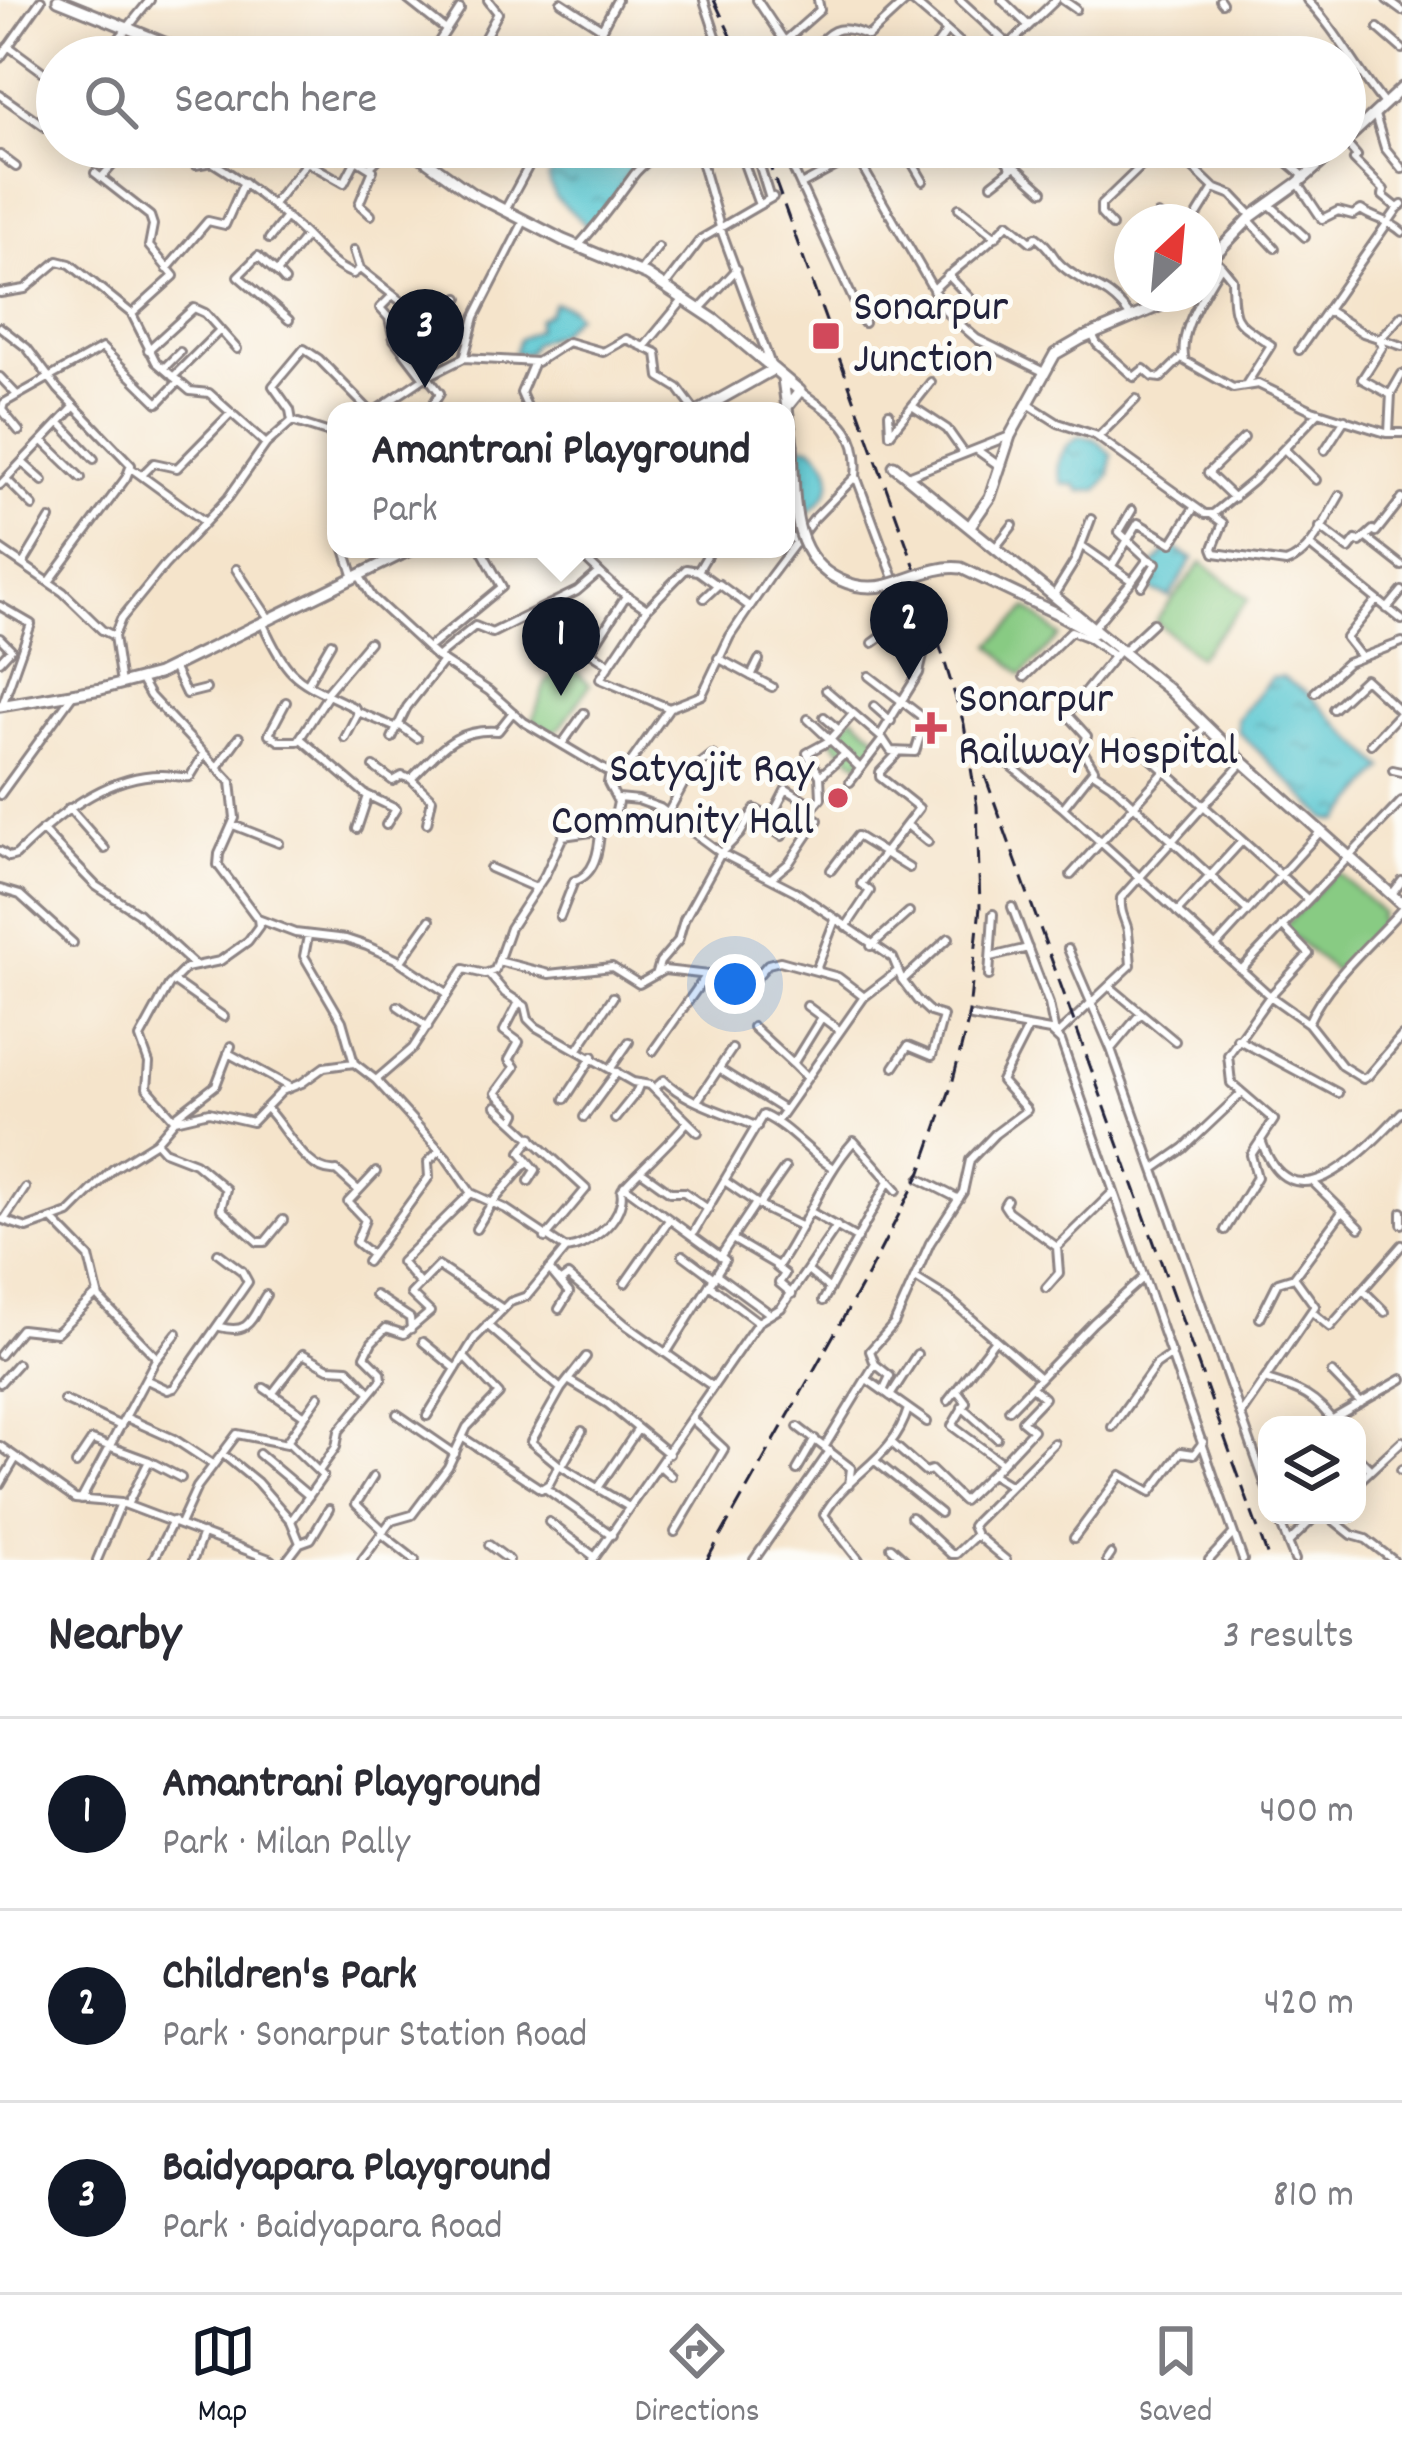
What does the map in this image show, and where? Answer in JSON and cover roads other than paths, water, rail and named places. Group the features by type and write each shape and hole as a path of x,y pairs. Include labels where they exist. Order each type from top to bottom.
{"main road":[{"path":"58,0 143,36"},
{"path":"1366,119 1402,88"},
{"path":"436,168 471,193 665,286 800,391 791,402"},
{"path":"1222,254 1250,218 1316,168"},
{"path":"970,526 990,497 1010,436 1055,355 1144,312"},
{"path":"713,402 772,370"},
{"path":"784,379 786,402"},
{"path":"894,466 1094,627 1118,653"},
{"path":"795,478 800,535 816,563 832,576 848,584 875,587 944,568 962,568 1094,633 1162,684 1402,906"},
{"path":"1,706 141,680 394,558"}],"street":[{"path":"0,58 41,0"},
{"path":"120,36 150,0"},
{"path":"408,0 446,30"},
{"path":"486,36 498,13 488,0"},
{"path":"597,36 617,0"},
{"path":"704,0 717,36"},
{"path":"758,0 784,36"},
{"path":"791,36 820,10 818,0"},
{"path":"825,36 847,26 868,36 909,0 952,36"},
{"path":"960,0 1001,36"},
{"path":"1002,0 1029,26"},
{"path":"1018,36 1060,0 1076,9"},
{"path":"1307,0 1335,36"},
{"path":"1387,0 1402,10"},
{"path":"561,2 601,28"},
{"path":"442,36 460,9"},
{"path":"1378,28 1402,50"},
{"path":"943,36 946,31"},
{"path":"8,46 36,67"},
{"path":"1366,80 1385,105"},
{"path":"0,95 36,120"},
{"path":"1375,115 1389,156 1402,169"},
{"path":"0,155 16,166"},
{"path":"106,168 98,175 150,216 154,225 149,246 174,278 132,314"},
{"path":"221,168 272,205 335,266 353,274 360,269"},
{"path":"272,205 302,168"},
{"path":"318,168 344,183 352,168"},
{"path":"369,168 374,170 359,204 371,215"},
{"path":"506,208 528,168"},
{"path":"578,246 604,221 640,168"},
{"path":"703,168 772,370"},
{"path":"746,168 759,205"},
{"path":"665,286 691,249 771,198 761,168"},
{"path":"793,168 864,322"},
{"path":"801,185 833,168"},
{"path":"863,168 947,313 977,339 1043,372"},
{"path":"915,168 923,181"},
{"path":"992,184 1008,168"},
{"path":"1019,168 1043,190"},
{"path":"1112,226 1101,214 1101,206 1140,168"},
{"path":"1192,168 1214,188 1232,195 1275,248"},
{"path":"1292,168 1322,219 1338,211 1353,215 1361,210 1374,220 1390,221 1402,232"},
{"path":"1299,350 1400,207 1383,196 1384,190 1362,168"},
{"path":"167,269 208,221 225,225 244,182"},
{"path":"1204,204 1214,188"},
{"path":"1269,204 1305,237"},
{"path":"959,208 996,237"},
{"path":"269,239 286,217"},
{"path":"464,358 476,317 525,220"},
{"path":"934,290 1008,223 1031,242 1036,237 1052,249 1058,264 1113,294 1131,317"},
{"path":"277,273 306,236"},
{"path":"640,272 658,247"},
{"path":"354,250 360,269 441,333"},
{"path":"285,280 258,256 238,276 289,320"},
{"path":"0,293 25,289 58,261 76,268 132,314 148,350 164,368 190,391 204,389 266,444"},
{"path":"1222,266 1232,279 1235,318 1271,345 1245,386"},
{"path":"700,310 737,269"},
{"path":"948,275 971,299"},
{"path":"392,295 380,308 391,334 440,393 434,402"},
{"path":"450,310 459,298"},
{"path":"645,346 684,299"},
{"path":"148,350 194,308 205,313 237,349"},
{"path":"1327,310 1379,340 1402,346"},
{"path":"1092,334 1134,377 1144,369 1161,378 1183,356 1194,312"},
{"path":"1379,340 1402,315"},
{"path":"0,327 24,344 131,468 205,522"},
{"path":"406,351 432,328"},
{"path":"19,431 3,419 1,406 102,348 158,403 220,330"},
{"path":"386,402 464,358 534,362 568,342 603,352 622,340 645,346 659,357 660,377 690,402"},
{"path":"1379,340 1383,346 1362,379 1391,395"},
{"path":"292,421 273,386 304,349 363,402"},
{"path":"164,368 181,352"},
{"path":"1183,356 1233,388 1258,384 1319,412 1402,433"},
{"path":"526,402 521,393 534,362"},
{"path":"1389,433 1391,395 1402,374"},
{"path":"0,377 17,395"},
{"path":"889,413 890,434 931,382"},
{"path":"800,391 847,429 859,449 856,476 923,664 850,782"},
{"path":"1098,437 1136,399"},
{"path":"1028,404 1058,423 1098,437 1194,508 1223,523 1213,548 1218,554 1286,563 1297,559 1340,495"},
{"path":"33,506 3,482 74,406"},
{"path":"912,406 947,429 964,453"},
{"path":"1210,514 1234,498 1319,412"},
{"path":"142,475 154,463 177,468 231,413"},
{"path":"1325,450 1345,419"},
{"path":"292,421 327,432"},
{"path":"121,684 114,636 121,620 228,498 266,444 292,421"},
{"path":"61,424 94,459"},
{"path":"907,477 1010,436"},
{"path":"1234,498 1208,473 1244,437"},
{"path":"44,442 81,478"},
{"path":"977,449 1002,468"},
{"path":"1285,450 1316,480"},
{"path":"22,463 43,481"},
{"path":"50,582 131,468"},
{"path":"795,548 830,500 856,476"},
{"path":"1320,527 1349,549 1356,540 1376,532 1402,499"},
{"path":"1113,564 1138,524 1172,543 1194,508"},
{"path":"1132,510 1119,532 1156,563 1142,586"},
{"path":"23,563 50,519"},
{"path":"1054,595 1082,546 1091,519"},
{"path":"995,548 1013,526"},
{"path":"1365,537 1402,566"},
{"path":"795,540 799,543"},
{"path":"1309,545 1402,620"},
{"path":"1082,546 1132,581"},
{"path":"0,549 50,582 114,636"},
{"path":"349,558 372,597 440,659 513,712 610,772"},
{"path":"428,649 502,587 486,558"},
{"path":"584,558 647,609"},
{"path":"698,571 706,558"},
{"path":"610,772 632,762 669,708 702,695 718,658 788,558"},
{"path":"1094,627 1148,559"},
{"path":"236,569 265,619 284,668 358,712 417,738"},
{"path":"669,708 601,681 647,609 686,569 698,571 750,607"},
{"path":"470,615 492,633 583,587 598,573"},
{"path":"704,598 716,584"},
{"path":"1387,609 1402,591"},
{"path":"590,652 626,596"},
{"path":"1361,657 1346,638 1376,601"},
{"path":"0,606 31,624 1,706"},
{"path":"533,615 609,664"},
{"path":"873,643 909,617"},
{"path":"1153,623 1118,653 1066,714 1087,736 1083,752 1093,772 1248,911"},
{"path":"392,738 440,659 478,626"},
{"path":"1024,676 1071,632 1118,653"},
{"path":"0,638 10,650 0,662"},
{"path":"301,739 327,694 370,642"},
{"path":"1315,692 1342,666 1402,642"},
{"path":"307,684 331,643"},
{"path":"718,658 772,687"},
{"path":"751,676 759,660"},
{"path":"173,667 186,694 206,689"},
{"path":"846,928 870,891 861,884 919,808 880,777 880,772 897,754 915,752 921,716 869,676"},
{"path":"1333,709 1366,679 1401,712 1371,744"},
{"path":"141,680 150,696 218,766 234,791 233,825 218,866 258,919 308,936 346,939 400,962 448,993"},
{"path":"826,690 842,710 853,713 897,754"},
{"path":"0,795 74,693"},
{"path":"286,702 268,734 279,741 301,739 368,796 396,809 386,826"},
{"path":"874,706 890,721"},
{"path":"345,738 358,712"},
{"path":"411,779 445,747 474,729 501,729 513,712"},
{"path":"562,744 584,713"},
{"path":"771,878 789,863 818,820 809,814 820,798 820,776 804,752 829,741 853,713"},
{"path":"808,718 859,766"},
{"path":"824,718 839,730"},
{"path":"1071,874 1206,726"},
{"path":"218,766 239,737"},
{"path":"1135,744 1307,899"},
{"path":"0,851 9,857 16,855 69,808 123,784 157,775 190,778 203,754"},
{"path":"820,776 844,754"},
{"path":"668,813 690,772 712,755 734,766"},
{"path":"1056,1034 1131,965 1126,946 1129,930 1120,902 1243,762"},
{"path":"1012,766 1270,996 1308,1023 1342,1066 1363,1079 1402,1036"},
{"path":"374,767 394,781 402,776 411,779 432,799 427,823"},
{"path":"489,974 562,836 613,825 618,798 608,784 610,772"},
{"path":"1063,808 1093,772"},
{"path":"771,818 778,795 787,789 814,806"},
{"path":"357,829 368,796"},
{"path":"618,798 647,802 668,813 721,853 771,878 893,958 902,980 930,1012 943,1016 932,1056 908,1046 894,1067"},
{"path":"1241,970 1402,801"},
{"path":"69,808 105,849"},
{"path":"499,961 549,974 613,968 645,984 678,941 684,920 721,853 740,834 755,808 777,821 772,829 782,836"},
{"path":"233,825 279,843"},
{"path":"907,825 928,842"},
{"path":"42,830 96,886 138,914 193,964"},
{"path":"560,916 574,881 589,873 600,830"},
{"path":"1216,946 1320,832"},
{"path":"831,870 860,833 909,868"},
{"path":"1178,912 1242,841"},
{"path":"490,868 536,889"},
{"path":"1392,894 1402,881"},
{"path":"0,889 20,895 73,943"},
{"path":"1308,1023 1337,981 1402,906"},
{"path":"1012,908 1243,1560"},
{"path":"871,946 909,912"},
{"path":"989,976 993,914"},
{"path":"175,1119 147,1088 149,1064 140,1043 173,981 193,964 213,963 241,947 257,930 258,919"},
{"path":"400,962 430,920"},
{"path":"816,970 835,920"},
{"path":"1225,1230 1257,1177 1251,1154 1274,1117 1227,1076 1228,1054 1270,996 1309,954 1282,926"},
{"path":"308,936 304,956 342,1021 354,1064 376,1080 440,1150 471,1192 566,1249 581,1247 601,1232 620,1206 624,1186 643,1172 687,1121"},
{"path":"902,980 949,938"},
{"path":"990,957 1028,947"},
{"path":"1067,949 1112,1049 1258,1461"},
{"path":"657,972 754,980 773,961 838,976 864,998"},
{"path":"376,1080 413,1048 464,969 489,974 519,1002 536,1027 654,1089 698,1132"},
{"path":"777,1121 864,998 899,970"},
{"path":"653,1051 706,976"},
{"path":"173,981 224,1017"},
{"path":"1109,986 1175,1041"},
{"path":"578,1048 613,997"},
{"path":"513,1120 517,1113 496,1093 515,1067 509,1060 520,1042 503,1031 519,1002"},
{"path":"398,1006 412,1010 428,1027"},
{"path":"807,1006 839,1030"},
{"path":"1112,1049 1141,1012"},
{"path":"793,1064 822,1017"},
{"path":"972,1017 1056,1034"},
{"path":"753,1027 806,1076"},
{"path":"887,1394 889,1373 875,1364 870,1351 894,1324 930,1244 959,1199 970,1160 995,1133 1027,1110 1000,1082 1028,1027"},
{"path":"1237,1040 1338,1093"},
{"path":"584,1117 629,1042"},
{"path":"697,1101 732,1049"},
{"path":"25,1188 2,1220 27,1228 69,1213 113,1169 156,1142 216,1085 229,1050 290,1087"},
{"path":"565,1099 593,1056"},
{"path":"175,1119 208,1112 252,1122 276,1094 325,1067 354,1064"},
{"path":"719,1069 784,1110"},
{"path":"654,1089 664,1080 677,1094 757,1127"},
{"path":"615,1119 640,1083"},
{"path":"1153,1169 1184,1148 1243,1094"},
{"path":"496,1106 586,1189 545,1238"},
{"path":"267,1108 316,1166 337,1172 358,1190"},
{"path":"1262,1140 1272,1163 1291,1177 1313,1181 1338,1172 1402,1112"},
{"path":"692,1235 763,1115 777,1121 831,1167"},
{"path":"529,1180 536,1171 521,1152 532,1136"},
{"path":"156,1142 170,1154 195,1163 226,1190 220,1209 258,1242 265,1242 283,1220"},
{"path":"776,1267 811,1212 831,1167 854,1142 897,1190"},
{"path":"376,1172 348,1204 365,1220 355,1239 369,1258 429,1177 427,1164 440,1150"},
{"path":"476,1229 528,1162"},
{"path":"720,1257 785,1168"},
{"path":"643,1172 670,1192 684,1192 709,1209"},
{"path":"920,1179 959,1199"},
{"path":"1313,1181 1360,1228"},
{"path":"726,1182 802,1227"},
{"path":"823,1301 888,1182"},
{"path":"624,1186 725,1260 667,1352"},
{"path":"420,1284 400,1262 471,1192"},
{"path":"1057,1247 1113,1192"},
{"path":"1007,1200 1008,1211 1057,1247 1059,1273 1046,1288"},
{"path":"811,1212 858,1239"},
{"path":"1260,1318 1278,1282 1294,1277 1342,1212"},
{"path":"1402,1212 1402,1224"},
{"path":"53,1220 89,1257 97,1294 157,1358"},
{"path":"625,1283 669,1220"},
{"path":"713,1279 769,1312 777,1312 837,1226"},
{"path":"732,1239 785,1274 779,1283 792,1294"},
{"path":"1312,1312 1330,1327 1402,1245"},
{"path":"427,1416 475,1338 515,1298 527,1296 566,1249"},
{"path":"146,1380 171,1390 249,1280 218,1253"},
{"path":"683,1255 758,1322"},
{"path":"319,1471 336,1447 339,1430 383,1375 365,1352 384,1329 404,1334 430,1312 411,1294 438,1266 503,1309"},
{"path":"549,1269 569,1292 560,1309"},
{"path":"809,1272 830,1289"},
{"path":"561,1281 568,1276 626,1325 712,1385"},
{"path":"1241,1414 1312,1312 1315,1302 1294,1277"},
{"path":"1009,1410 1143,1278"},
{"path":"917,1279 949,1299 1042,1378"},
{"path":"1363,1290 1385,1312"},
{"path":"0,1355 3,1344 24,1328 56,1333 97,1294"},
{"path":"220,1327 244,1329 266,1295"},
{"path":"375,1295 410,1318 411,1329"},
{"path":"549,1522 594,1558 712,1385 769,1312"},
{"path":"487,1325 561,1389"},
{"path":"82,1500 157,1358 177,1334"},
{"path":"948,1401 994,1341"},
{"path":"423,1342 456,1369"},
{"path":"305,1416 268,1391 303,1354 329,1368 349,1369 369,1391"},
{"path":"887,1394 917,1354"},
{"path":"1112,1427 1156,1365 1172,1354"},
{"path":"586,1357 561,1389 531,1442 560,1466 629,1507"},
{"path":"362,1560 394,1518 412,1515 455,1454 467,1427 499,1394 466,1359"},
{"path":"0,1383 17,1364"},
{"path":"755,1560 828,1449 875,1364"},
{"path":"1332,1373 1361,1403"},
{"path":"1342,1416 1402,1379"},
{"path":"568,1380 669,1454"},
{"path":"868,1380 927,1422"},
{"path":"1267,1380 1302,1391 1327,1416"},
{"path":"892,1443 925,1472 931,1470 963,1501 1033,1430 1022,1421 1044,1398 1033,1388"},
{"path":"956,1390 966,1399 952,1426 1003,1463"},
{"path":"286,1444 319,1396"},
{"path":"64,1400 121,1426"},
{"path":"962,1408 998,1438"},
{"path":"853,1558 842,1534 824,1515 900,1434 908,1409"},
{"path":"397,1414 455,1454"},
{"path":"127,1418 174,1439 212,1465"},
{"path":"675,1532 724,1448 691,1418"},
{"path":"798,1427 852,1470 849,1486"},
{"path":"598,1488 638,1430"},
{"path":"545,1488 582,1431"},
{"path":"153,1560 212,1465 240,1433 286,1444 323,1476 291,1522"},
{"path":"464,1438 612,1535"},
{"path":"797,1470 815,1439"},
{"path":"76,1464 89,1441 108,1444 181,1478"},
{"path":"1366,1475 1402,1441"},
{"path":"1074,1538 1121,1475 1151,1492 1181,1452 1194,1454 1203,1442"},
{"path":"1006,1560 972,1526 1054,1444"},
{"path":"0,1446 82,1500 124,1504 272,1560"},
{"path":"260,1454 309,1496"},
{"path":"224,1455 257,1482 291,1522 300,1543"},
{"path":"0,1485 16,1458"},
{"path":"97,1560 149,1461"},
{"path":"875,1461 940,1514"},
{"path":"1366,1465 1371,1470"},
{"path":"661,1466 671,1476"},
{"path":"992,1474 1011,1486"},
{"path":"374,1477 356,1504 415,1560"},
{"path":"286,1560 310,1539 329,1509"},
{"path":"910,1517 956,1557 976,1535"},
{"path":"1281,1524 1295,1560"},
{"path":"1288,1543 1308,1524"},
{"path":"1339,1524 1393,1560"},
{"path":"193,1560 203,1533"},
{"path":"1209,1560 1233,1534"},
{"path":"489,1545 509,1560"},
{"path":"891,1546 905,1560"}],"water":[{"path":"555,168 642,168 627,173 616,195 589,227 555,197 548,177"},
{"path":"554,303 570,307 576,315 558,333 534,343 527,353 514,353 519,339 537,329 538,319"},
{"path":"1080,436 1095,439 1112,455 1110,475 1098,490 1080,491 1076,485 1063,484 1060,477 1061,457"},
{"path":"795,445 811,446 831,475 820,502 801,518 795,517"},
{"path":"1171,546 1193,559 1169,597 1153,591 1147,581 1151,568"},
{"path":"1282,677 1307,693 1384,768 1340,821 1327,819 1238,731 1237,719 1271,678"}],"railway":[{"path":"714,0 731,36"},
{"path":"707,1560 921,1172 968,1021 980,907 977,806 964,724 916,570 771,168"},
{"path":"985,776 1269,1560"}],"place":[{"name":"Sonarpur Junction","path":"826,336"},
{"name":"Baidyapara Playground","path":"425,388"},
{"name":"Children's Park","path":"909,680"},
{"name":"Amantrani Playground","path":"561,696"},
{"name":"Sonarpur Railway Hospital","path":"931,728"},
{"name":"Satyajit Ray Community Hall","path":"838,798"}]}
